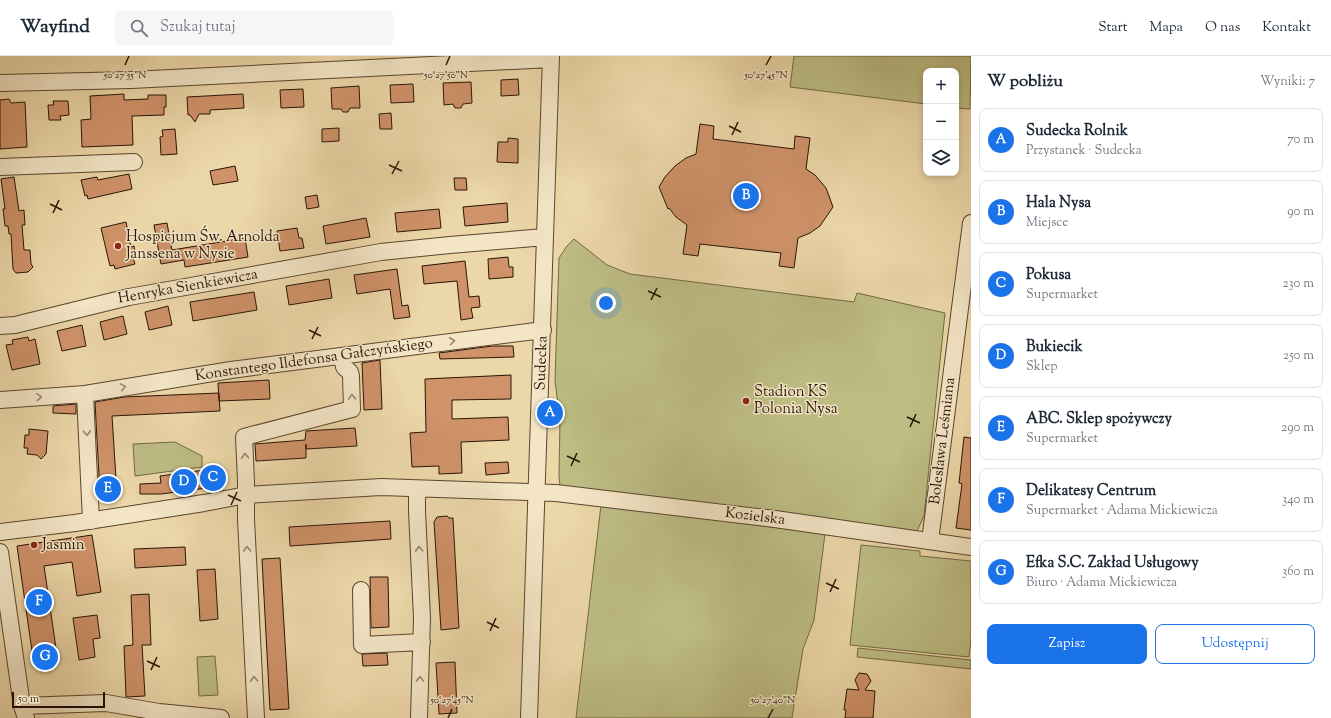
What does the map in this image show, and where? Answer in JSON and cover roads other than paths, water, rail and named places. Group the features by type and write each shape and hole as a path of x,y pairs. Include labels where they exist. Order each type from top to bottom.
{"street":[{"path":"0,83 139,80 551,58"},
{"name":"Sudecka","path":"529,718 551,58"},
{"path":"0,167 134,162"},
{"name":"Bolesława Leśmiana","path":"930,541 971,223"},
{"name":"Henryka Sienkiewicza","path":"0,326 15,325 129,297 381,252 545,237"},
{"name":"Konstantego Ildefonsa Gałczyńskiego","path":"0,400 85,394 230,370 543,330"},
{"path":"256,718 246,519 244,436 352,409 351,376 350,372 344,367 342,356"},
{"path":"85,394 91,520"},
{"path":"0,532 91,520 204,503 246,495 381,487 537,492"},
{"path":"417,489 422,642 419,718"},
{"name":"Kozielska","path":"537,492 775,519 971,547"},
{"path":"0,552 23,714 106,703 131,713 159,712 221,718"},
{"path":"361,590 362,645 422,642"}],"place":[{"name":"Hala Nysa","path":"746,196"},
{"name":"Hospicjum Św. Arnolda Janssena w Nysie","path":"118,246"},
{"name":"Stadion KS Polonia Nysa","path":"746,401"},
{"name":"Sudecka Rolnik","path":"550,413"},
{"name":"Pokusa","path":"213,478"},
{"name":"Bukiecik","path":"184,482"},
{"name":"ABC. Sklep spożywczy","path":"108,489"},
{"name":"Jasmin","path":"34,545"},
{"name":"Delikatesy Centrum","path":"39,602"},
{"name":"Efka S.C. Zakład Usługowy","path":"45,657"}]}
